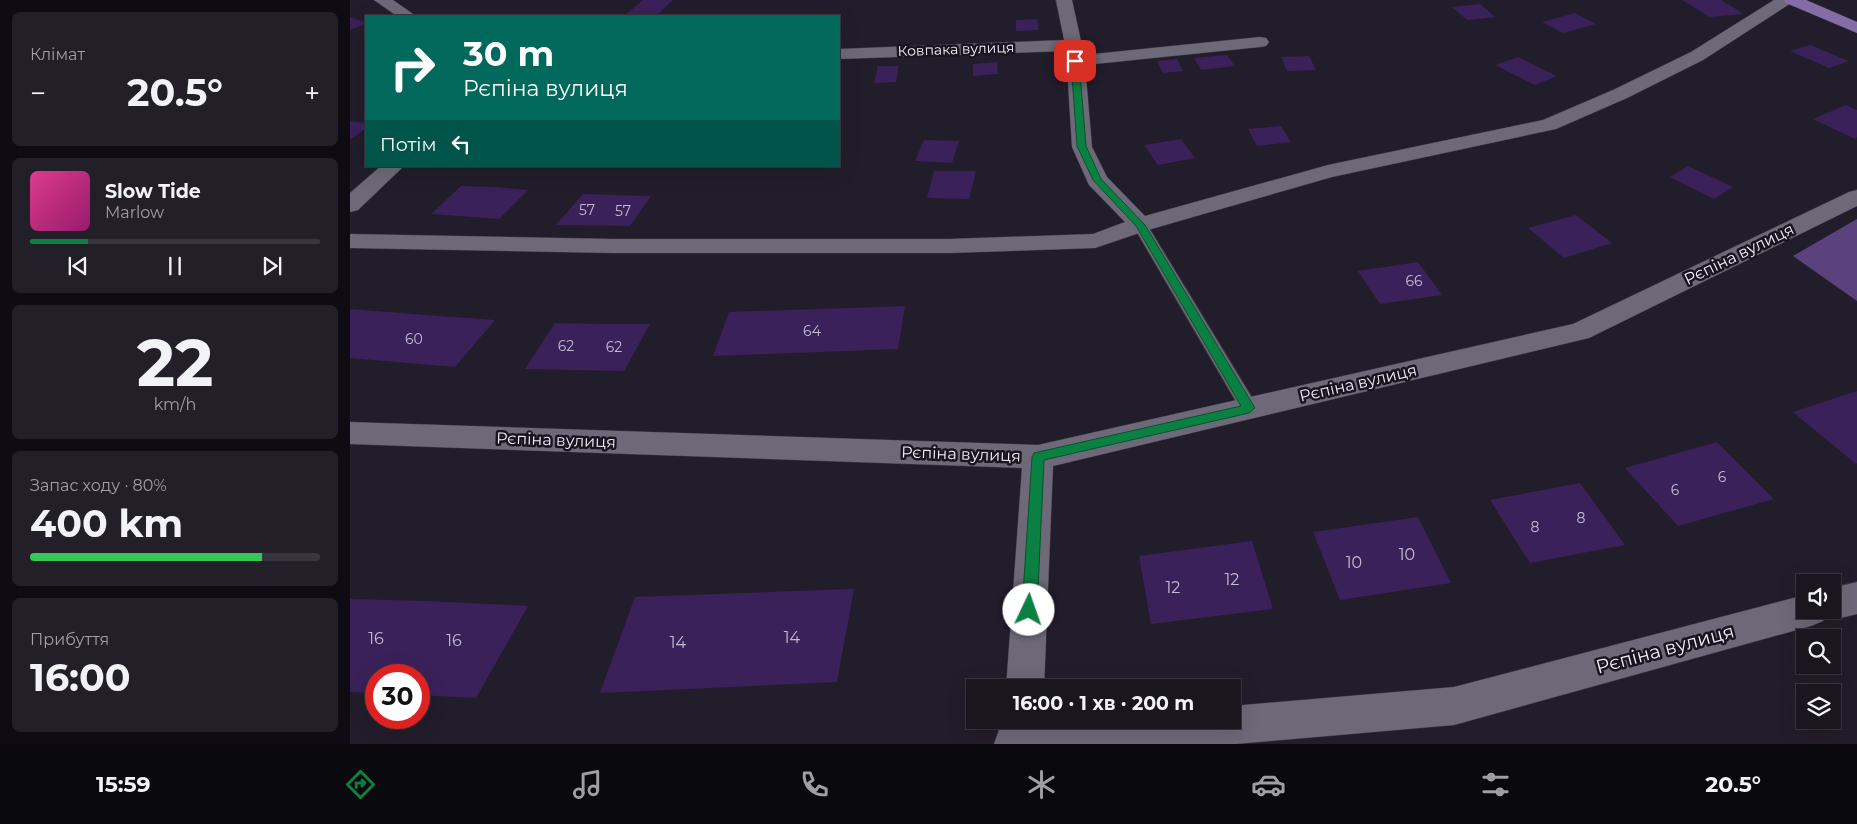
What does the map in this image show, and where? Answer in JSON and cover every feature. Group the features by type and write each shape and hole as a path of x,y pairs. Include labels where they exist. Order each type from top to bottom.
{"main road":[{"path":"1792,0 1857,28"}],"street":[{"path":"382,0 406,15"},
{"path":"1064,0 1074,53 1082,146 1097,180 1140,225"},
{"path":"350,241 612,246 949,246 1095,241 1140,225 1328,171 1437,150 1549,125 1620,94 1697,56 1784,0"},
{"name":"Ковпака вулиця","path":"840,54 1074,53 1260,42"},
{"path":"350,205 393,167"},
{"name":"Рєпіна вулиця","path":"350,433 1038,457 1580,332 1857,197"},
{"path":"1026,679 1038,457"},
{"path":"1841,602 1857,598"},
{"name":"Рєпіна вулиця","path":"1020,738 1454,706 1796,614"}],"lane":[{"path":"1140,225 1249,408"}],"shaded area":[{"path":"1857,219 1857,301 1793,256"}],"building":[{"path":"643,0 673,0 657,15 625,15"},
{"path":"1682,0 1721,0 1744,14 1710,17"},
{"path":"1480,4 1495,17 1467,20 1452,7"},
{"path":"1575,13 1596,24 1563,33 1542,22"},
{"path":"350,17 365,23 365,24 350,30"},
{"path":"1037,19 1039,30 1016,31 1016,20"},
{"path":"1810,45 1849,61 1829,68 1790,51"},
{"path":"1227,55 1235,66 1201,70 1194,58"},
{"path":"1309,56 1316,70 1287,71 1281,57"},
{"path":"1518,57 1557,76 1535,85 1495,65"},
{"path":"1177,59 1183,71 1163,73 1157,61"},
{"path":"997,62 998,74 973,76 973,64"},
{"path":"878,66 899,66 896,82 874,83"},
{"path":"1846,105 1857,110 1857,137 1855,139 1813,119"},
{"path":"350,121 365,123 365,129 350,140"},
{"path":"1281,126 1291,142 1257,146 1248,129"},
{"path":"1181,139 1195,158 1158,165 1144,145"},
{"path":"924,140 959,141 952,163 915,161"},
{"path":"1688,166 1733,187 1714,199 1670,177"},
{"path":"934,171 976,171 969,199 927,198"},
{"path":"461,186 528,190 499,219 431,214"},
{"path":"583,194 651,196 630,226 556,225"},
{"path":"1576,215 1612,243 1564,258 1528,228"},
{"path":"1418,262 1442,295 1380,304 1358,271"},
{"path":"905,306 898,349 713,356 729,312"},
{"path":"350,309 495,320 455,367 350,358"},
{"path":"555,323 650,324 624,371 525,369"},
{"path":"1857,391 1857,463 1856,464 1793,412"},
{"path":"1717,442 1774,499 1678,526 1625,468"},
{"path":"1580,483 1625,545 1530,563 1490,500"},
{"path":"1418,517 1451,583 1340,600 1313,532"},
{"path":"1252,541 1273,609 1151,624 1139,556"},
{"path":"854,589 837,682 600,693 635,597"},
{"path":"350,599 528,606 476,698 430,696 430,664 365,664 365,693 350,692"}],"route":[{"path":"1029,610 1038,457 1249,408 1140,225 1097,180 1082,146 1075,61"}]}
